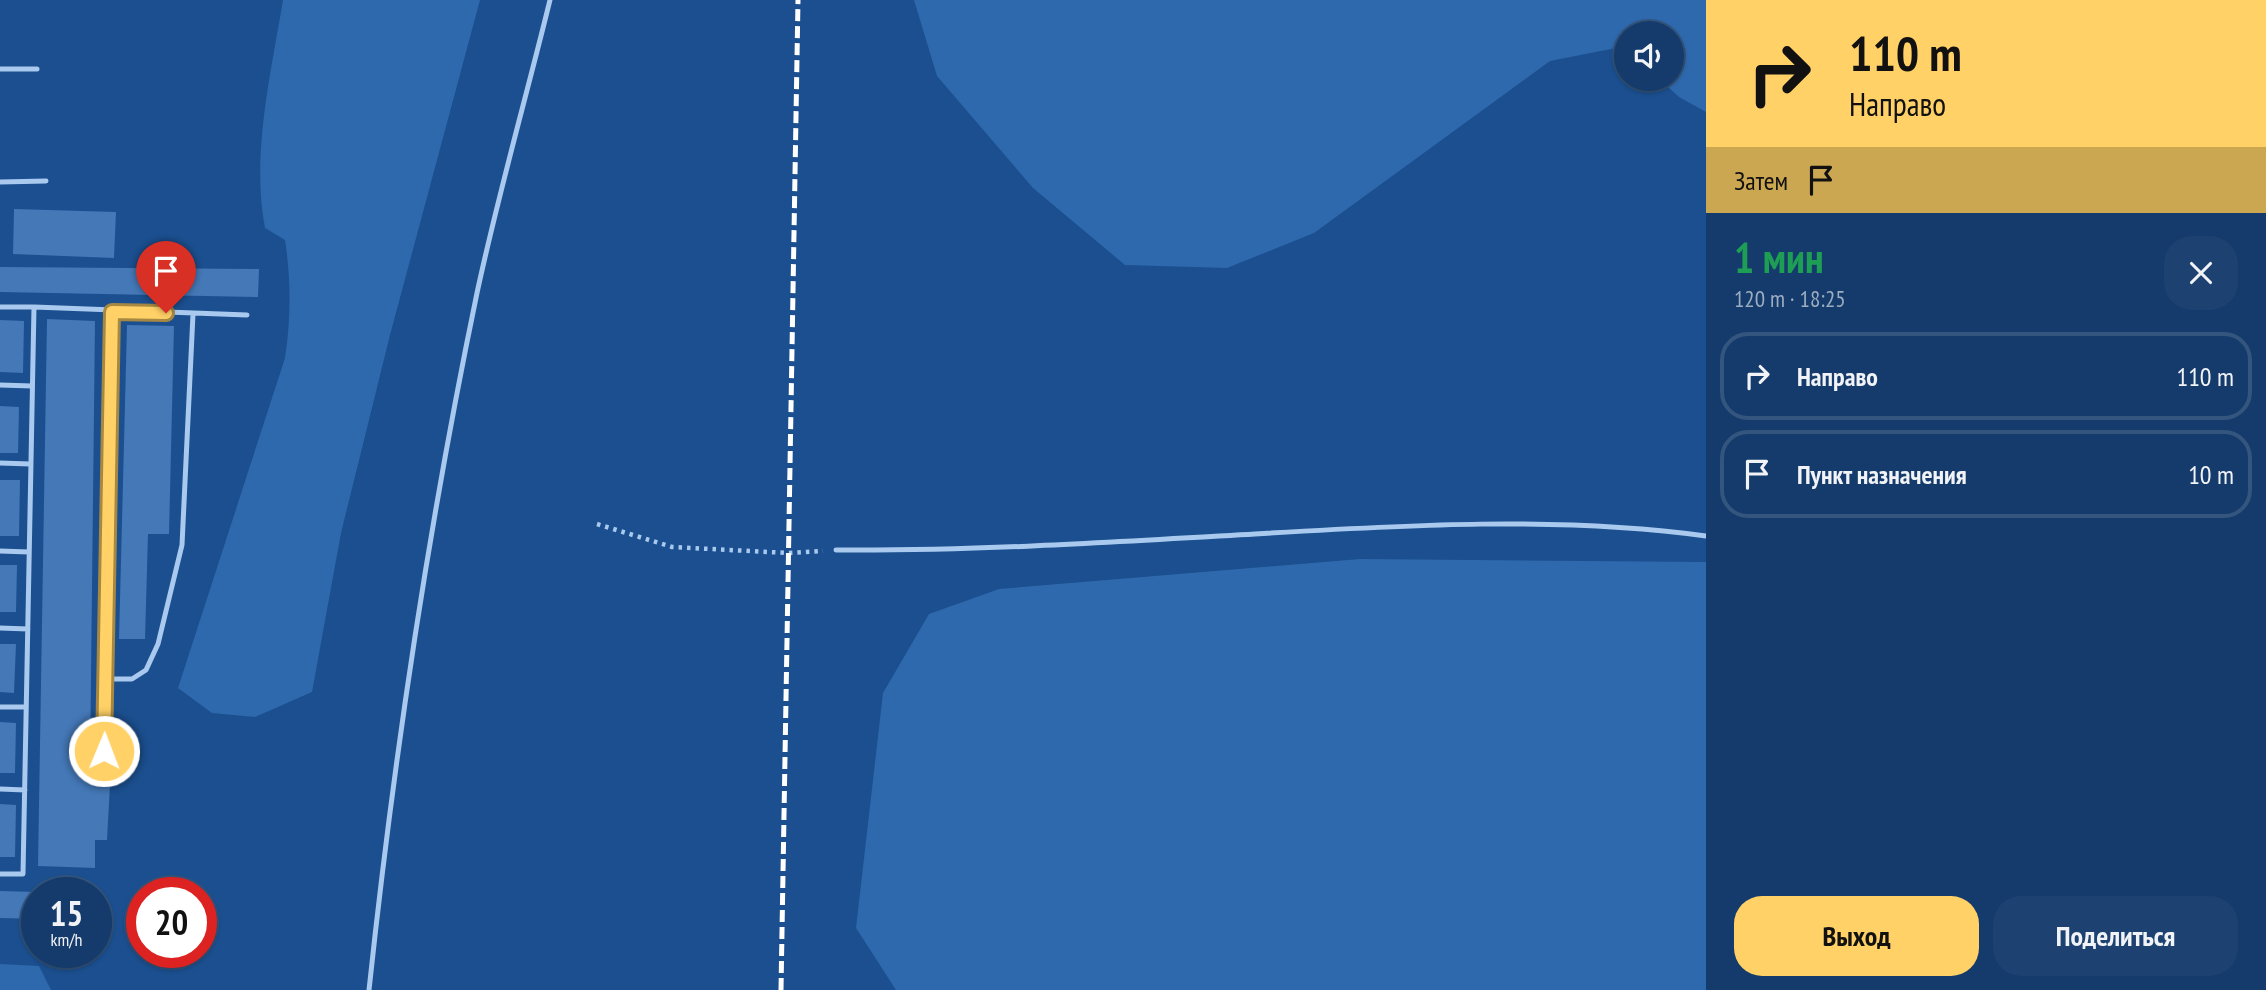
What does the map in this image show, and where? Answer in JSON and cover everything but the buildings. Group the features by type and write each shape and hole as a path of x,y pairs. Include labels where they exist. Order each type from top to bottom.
{"lane":[{"path":"369,990 382,873 422,585 478,291 550,0"},
{"path":"0,69 37,69"},
{"path":"0,182 46,181"},
{"path":"0,307 247,315"},
{"path":"0,874 23,874 34,307"},
{"path":"104,751 112,312"},
{"path":"106,679 132,679 146,670 158,644 182,545 192,314"},
{"path":"0,385 32,386"},
{"path":"0,463 30,464"},
{"path":"836,550 976,548 1411,524 1632,526 1706,536"},
{"path":"0,551 29,552"},
{"path":"0,628 28,629"},
{"path":"0,707 26,708"},
{"path":"0,789 24,790"}],"path":[{"path":"597,524 672,547 788,553 836,550"}],"shaded area":[{"path":"283,0 480,0 390,335 341,533 312,692 255,717 212,713 178,688 285,358 289,284 285,240 265,228 260,172 264,114"},
{"path":"914,0 1706,0 1706,112 1672,91 1684,91 1684,21 1614,21 1614,48 1550,61 1314,233 1227,268 1125,265 1033,188 937,76"},
{"path":"1360,559 1706,562 1706,990 896,990 856,928 883,693 929,614 999,589"},
{"path":"0,964 40,968 51,990 0,990"}],"railway":[{"path":"781,990 798,0"}],"route":[{"path":"104,751 112,312 166,313"}]}
